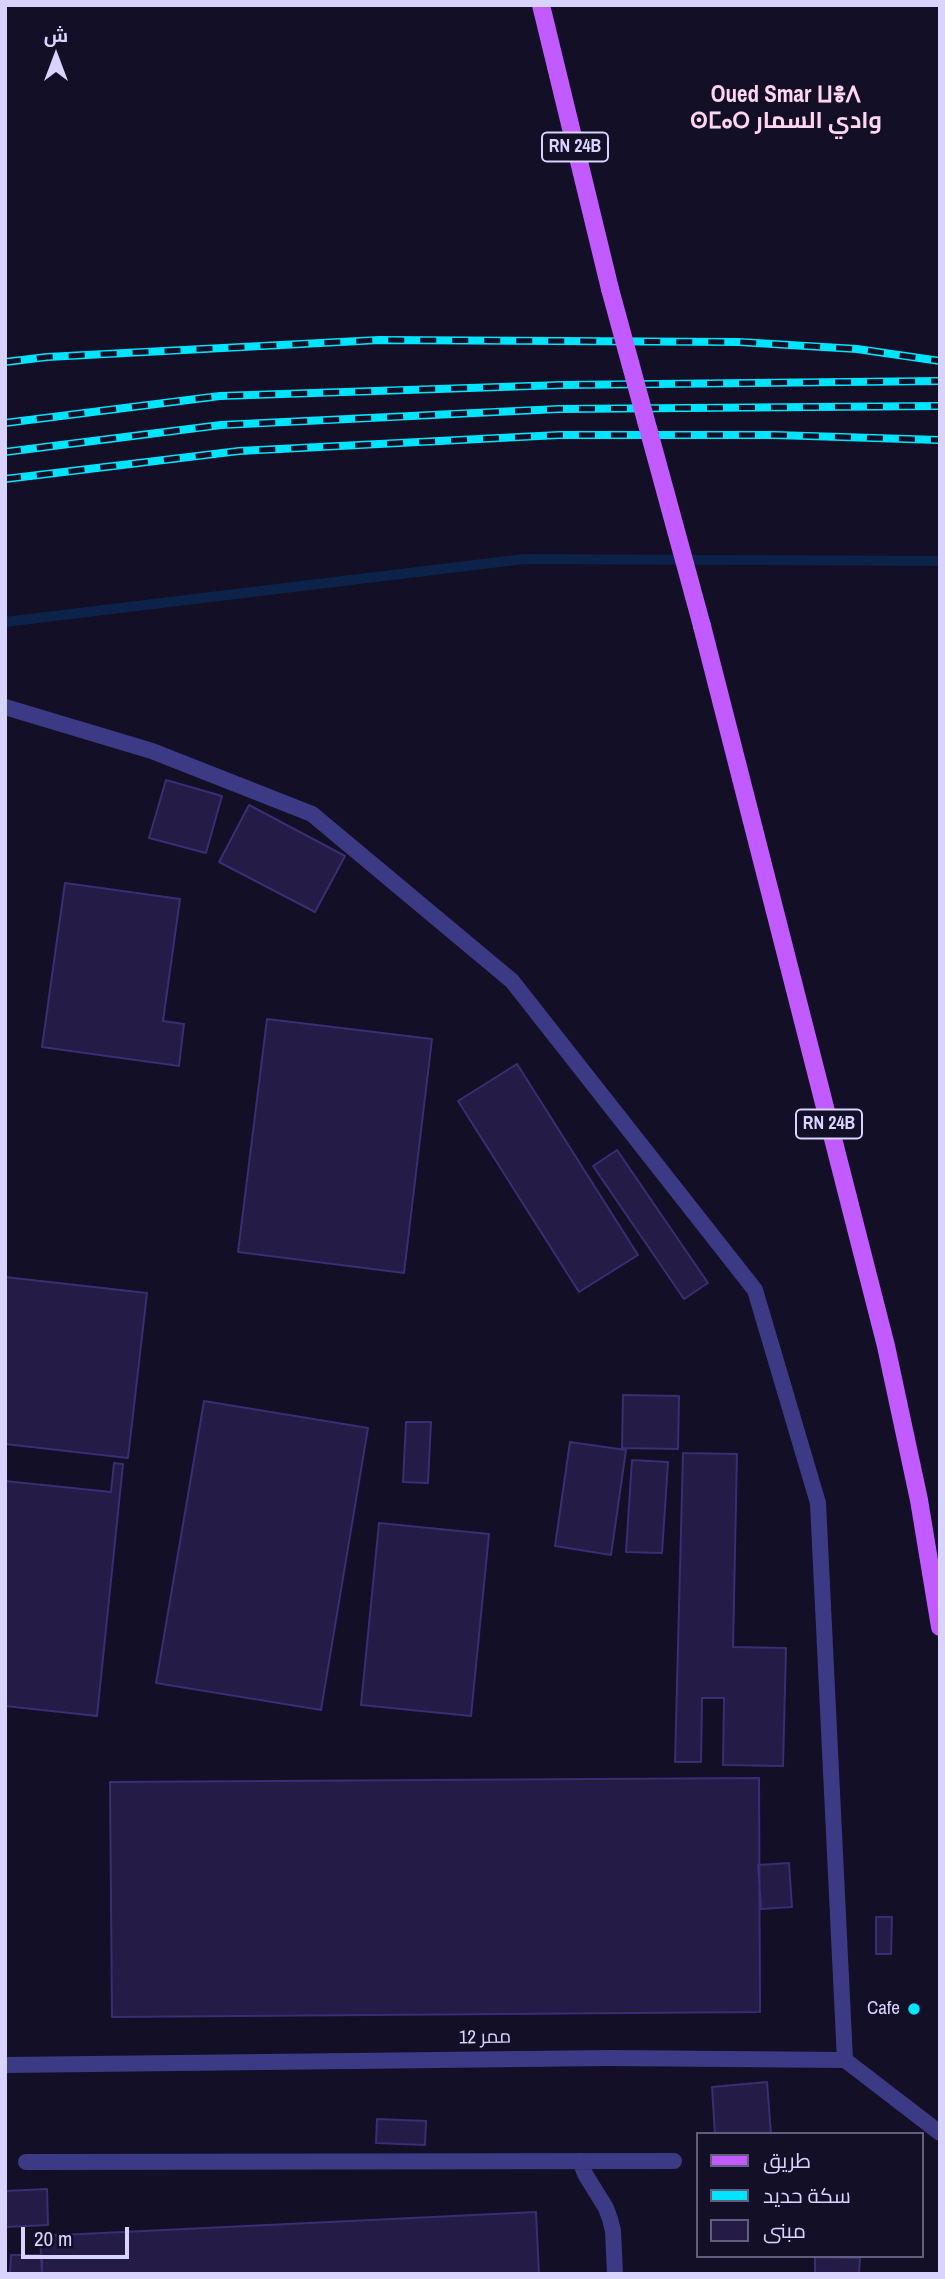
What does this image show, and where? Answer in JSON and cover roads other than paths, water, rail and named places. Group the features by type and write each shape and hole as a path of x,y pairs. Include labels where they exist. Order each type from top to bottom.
{"main road":[{"name":"RN 24B","path":"541,5 610,289 702,626 886,1346 919,1500 940,1627"}],"lane":[{"path":"5,707 152,751 312,814 512,981 755,1290 818,1503 845,2060 940,2133"},
{"name":"ممر 12","path":"5,2066 609,2058 845,2060"},
{"path":"580,2161 610,2219 615,2274"},
{"path":"26,2162 674,2161"}],"waterway":[{"path":"5,622 524,559 940,561"}],"railway":[{"path":"5,362 47,357 379,340 739,342 857,349 940,361"},
{"path":"5,423 220,396 562,385 940,381"},
{"path":"5,452 221,425 559,409 940,406"},
{"path":"5,479 239,451 559,435 775,435 940,440"}],"place":[{"name":"Cafe","path":"914,2009"}],"district":[{"name":"Oued Smar ⵡⴻⴷ ⵙⵎⴰⵔ وادي السمار","path":"786,109"}]}
